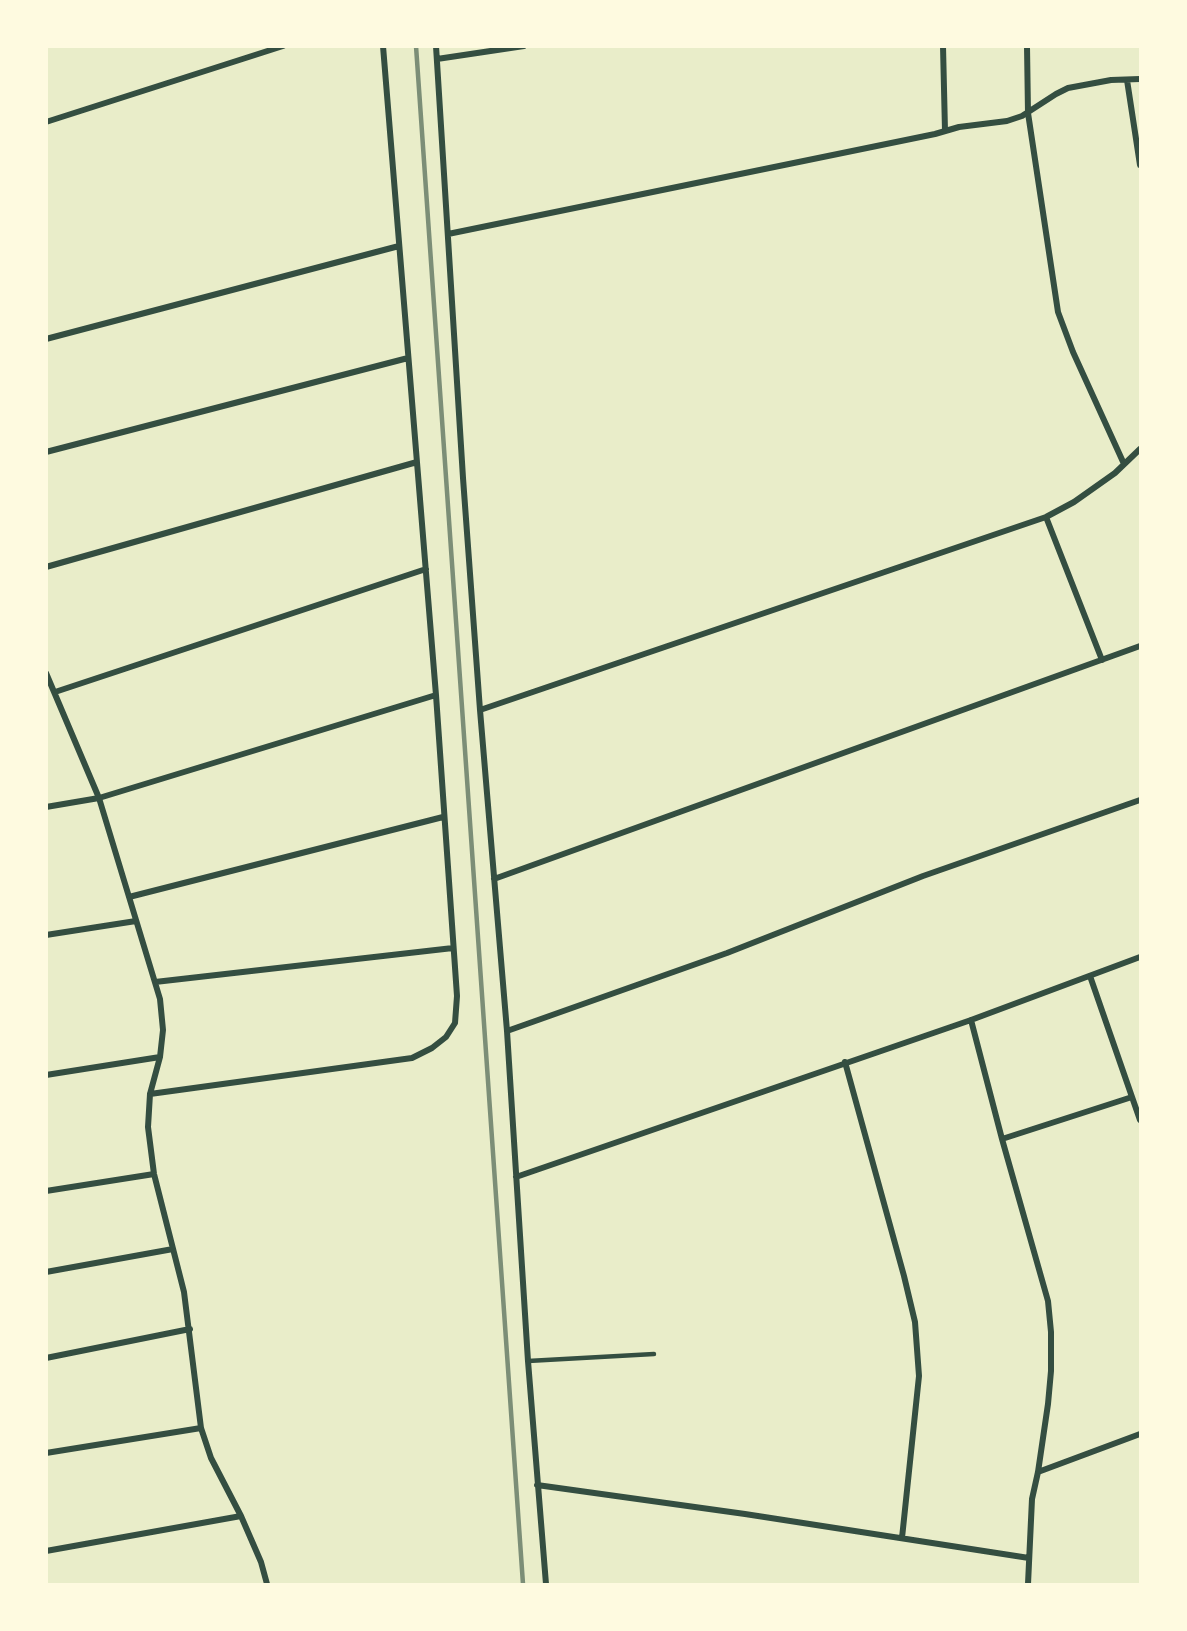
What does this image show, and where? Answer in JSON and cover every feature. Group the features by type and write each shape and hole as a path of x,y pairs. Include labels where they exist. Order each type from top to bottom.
{"street":[{"path":"46,122 283,46"},
{"path":"150,1094 412,1058 446,1037 455,1023 457,996 436,695 383,46"},
{"path":"436,46 480,711 507,1031 528,1361 546,1584"},
{"path":"437,59 524,46"},
{"path":"942,46 945,131"},
{"path":"1027,46 1028,113 1058,312 1072,352 1124,464"},
{"path":"448,234 945,131 1007,121 1028,113 1056,93 1068,88 1140,79"},
{"path":"1127,80 1140,165"},
{"path":"46,339 399,246"},
{"path":"46,452 408,358"},
{"path":"480,711 1046,517 1074,502 1140,449"},
{"path":"46,567 417,462"},
{"path":"1046,517 1102,660"},
{"path":"55,692 426,569"},
{"path":"494,879 1140,646"},
{"path":"46,673 99,798 160,999 163,1030 160,1057 150,1094 148,1127 154,1174 184,1292 201,1428 211,1458 261,1562 267,1584"},
{"path":"46,807 99,798 436,695"},
{"path":"507,1031 727,953 923,876 1140,800"},
{"path":"129,897 443,817"},
{"path":"46,935 136,921"},
{"path":"155,982 453,948"},
{"path":"516,1177 971,1020 1140,957"},
{"path":"1090,976 1140,1120"},
{"path":"971,1020 1048,1301 1051,1371 1038,1473 1032,1498 1028,1584"},
{"path":"46,1075 160,1057"},
{"path":"845,1062 915,1322 919,1376 902,1538"},
{"path":"1002,1139 1132,1097"},
{"path":"46,1191 154,1174"},
{"path":"46,1272 173,1249"},
{"path":"46,1358 190,1329"},
{"path":"46,1454 201,1428"},
{"path":"1038,1473 1140,1434"},
{"path":"537,1485 1029,1558"},
{"path":"46,1551 240,1516"}],"lane":[{"path":"528,1361 654,1354"}],"railway":[{"path":"416,46 523,1584"}]}
